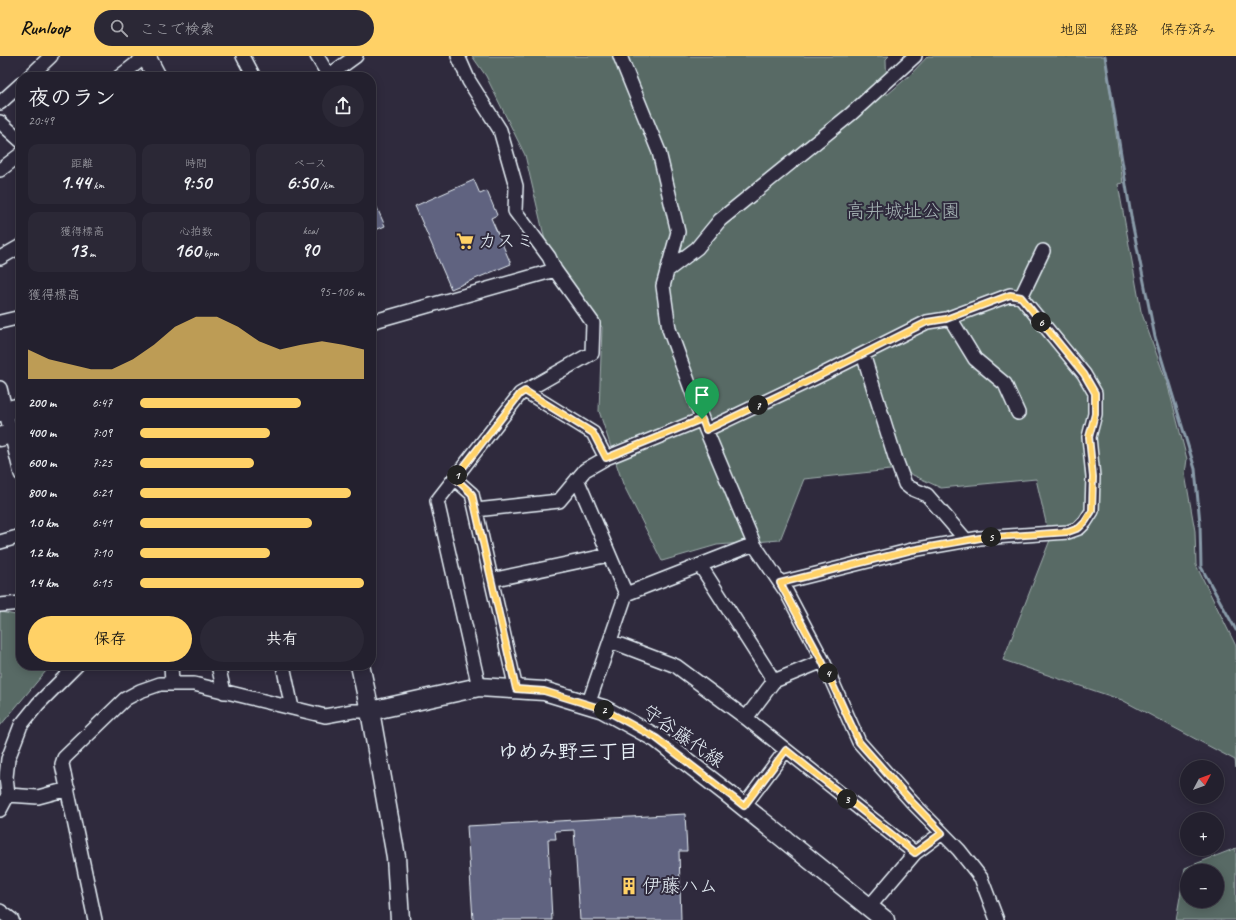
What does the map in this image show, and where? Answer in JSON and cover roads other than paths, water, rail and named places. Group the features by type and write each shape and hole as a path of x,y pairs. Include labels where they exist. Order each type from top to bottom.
{"main road":[{"path":"146,56 154,72"},
{"path":"361,670 370,711 396,857 400,920"},
{"name":"守谷藤代線","path":"370,711 479,687 544,691 603,709 656,738 744,806 885,920"}],"street":[{"path":"34,72 51,56"},
{"path":"125,72 146,56"},
{"path":"243,56 251,72"},
{"path":"317,56 326,72"},
{"path":"334,72 356,56"},
{"path":"458,56 469,81 500,130 516,186 515,211 549,257 555,270 593,323 592,353 520,394 438,501 479,687"},
{"path":"620,56 659,152 678,232 663,286 669,329 704,424 754,544 780,583 822,661 859,742 912,802 959,850 981,878 997,920"},
{"path":"668,270 697,248 720,220 851,114 904,68 915,56"},
{"path":"0,103 16,89"},
{"path":"0,122 16,136"},
{"path":"0,170 16,158"},
{"path":"0,258 16,249"},
{"path":"1021,297 1043,251"},
{"path":"376,321 555,270"},
{"path":"476,510 559,501 585,470 606,458 704,424 863,354 927,322 950,318 1010,295 1021,297 1084,374 1095,393 1095,414 1089,437 1093,477 1092,511 1085,522 1079,528 1068,532 980,538 912,550 780,583"},
{"path":"0,322 16,317"},
{"path":"950,318 974,359 1005,384 1018,413"},
{"path":"863,354 895,457 905,484 910,488 928,495 966,540"},
{"path":"0,388 9,410 11,434 16,454"},
{"path":"525,391 593,433 606,458"},
{"path":"455,478 472,494 516,689"},
{"path":"577,479 626,594 588,704"},
{"path":"0,542 16,537"},
{"path":"626,594 754,544"},
{"path":"491,580 609,555"},
{"path":"700,564 774,681"},
{"path":"0,605 16,603"},
{"path":"610,641 676,666 746,718 915,853"},
{"path":"746,718 774,681 822,661"},
{"path":"0,810 8,795 6,777 8,759 21,725 38,704 71,670"},
{"path":"171,670 172,683"},
{"path":"219,670 224,692"},
{"path":"284,670 292,708"},
{"path":"95,920 62,764 64,758 125,699 140,691 160,684 194,684 325,716 353,711 370,711"},
{"path":"744,806 786,750"},
{"path":"8,795 38,796 68,790"},
{"path":"869,907 915,853 942,833"},
{"path":"0,911 12,920"}],"waterway":[{"path":"1105,56 1132,222 1155,337 1195,469 1200,523 1201,567 1236,630"}],"place":[{"name":"カスミ","path":"465,241"},
{"name":"伊藤ハム","path":"629,886"}],"district":[{"name":"ゆめみ野三丁目","path":"568,751"}],"park label":[{"name":"高井城址公園","path":"903,211"}]}
